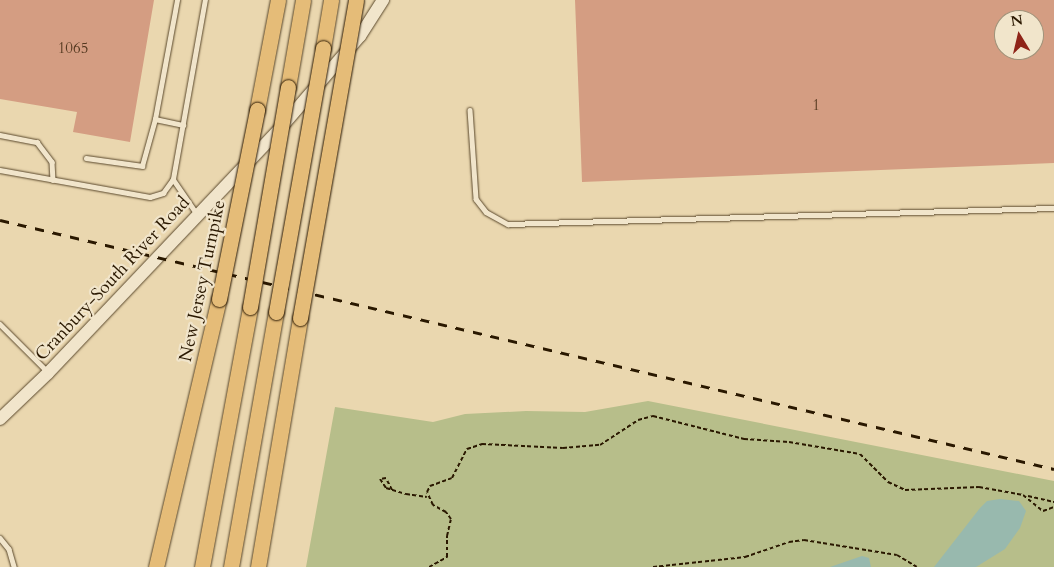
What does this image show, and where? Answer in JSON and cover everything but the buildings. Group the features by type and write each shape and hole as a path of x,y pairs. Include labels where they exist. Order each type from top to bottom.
{"highway":[{"name":"New Jersey Turnpike","path":"156,563 219,299 278,0"},
{"path":"202,567 304,0"},
{"path":"231,567 331,0"},
{"path":"258,567 356,1"},
{"path":"192,567 229,414"}],"main road":[{"name":"Cranbury-South River Road","path":"0,419 48,373 321,84 360,36 383,0"}],"lane":[{"path":"86,158 142,166 155,119 177,0"},
{"path":"0,170 150,197 163,193 173,179 205,0"},
{"path":"470,110 476,199 486,212 508,224 1054,208"},
{"path":"155,119 183,125"},
{"path":"0,135 37,142 52,162 53,180"},
{"path":"173,179 198,215"},
{"path":"0,324 48,373"},
{"path":"0,538 9,549 14,567"}],"path":[{"path":"427,497 430,486 452,478 462,453 474,446 563,448 600,445 638,420 653,416 744,439 789,442 860,454 888,482 905,490 969,486 1054,502"},
{"path":"392,490 386,478 380,479 381,484 392,490 427,497 451,519 446,536 447,558 429,567"},
{"path":"1023,495 1041,510 1054,507"},
{"path":"653,567 745,557 789,542 804,540 897,555 917,567"}],"green space":[{"path":"648,401 1054,481 1054,567 306,567 335,407 433,422 465,414 526,411 585,412"}],"water":[{"path":"1000,499 1019,501 1026,511 1020,528 1005,549 976,567 934,567 980,508 987,501"},
{"path":"862,556 869,558 871,567 830,567"}],"railway":[{"path":"0,220 1054,469"}]}
